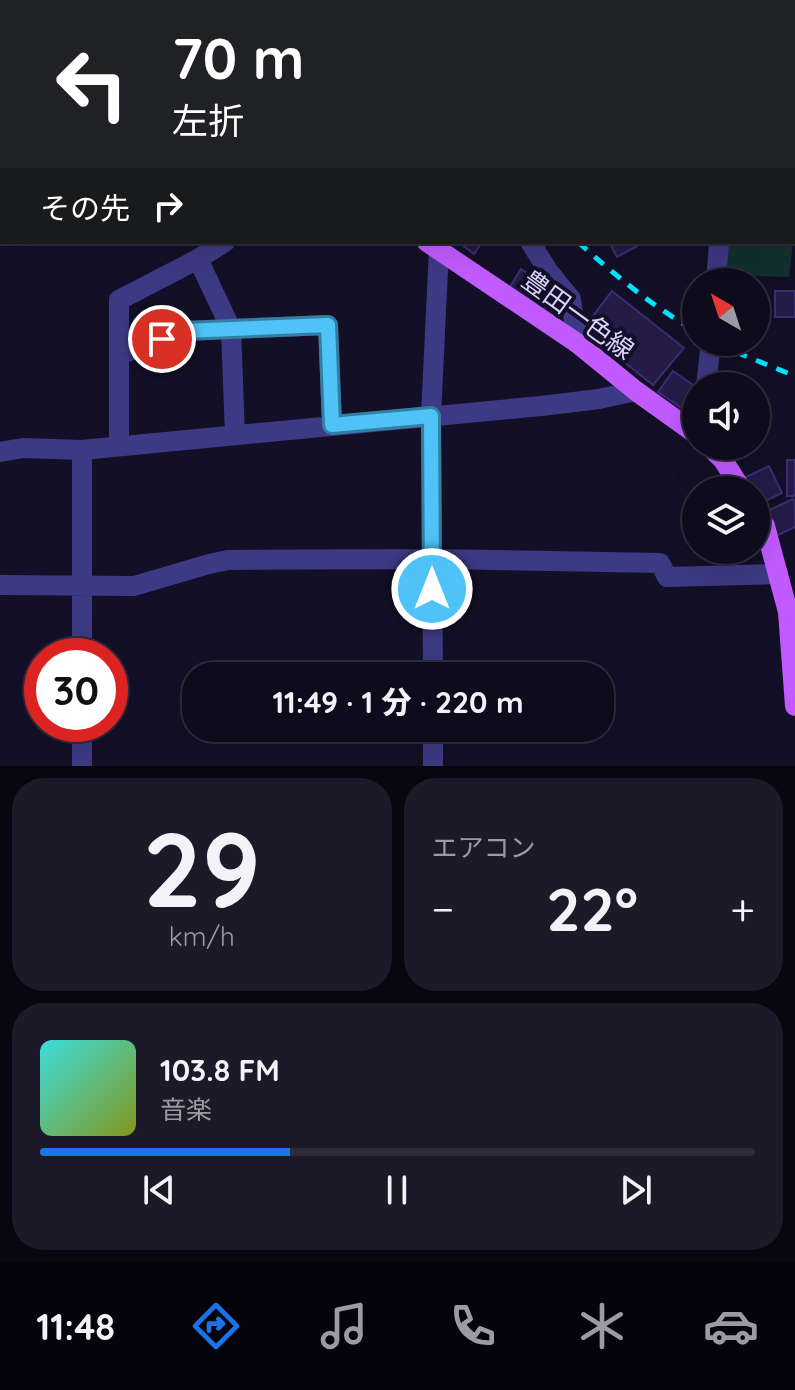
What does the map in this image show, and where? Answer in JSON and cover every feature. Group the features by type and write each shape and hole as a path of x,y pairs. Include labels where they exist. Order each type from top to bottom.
{"main road":[{"name":"豊田一色線","path":"435,244 577,343 682,424"},
{"path":"770,544 788,612 795,706"}],"street":[{"path":"119,446 119,300 222,244"},
{"path":"433,662 431,416 435,244"},
{"path":"531,244 571,299 577,343"},
{"path":"717,268 719,244"},
{"path":"198,259 231,329 235,435"},
{"path":"119,355 184,331 328,325 332,425"},
{"path":"0,452 23,448 82,450 599,399 636,391"},
{"path":"82,450 82,638"},
{"path":"0,585 134,586 228,560 432,559 660,563 667,577 778,574"},
{"path":"82,742 82,766"},
{"path":"433,742 433,766"}],"green space":[{"path":"728,244 793,244 789,277 770,276 770,268 726,268"}],"building":[{"path":"461,244 481,244 474,254"},
{"path":"610,244 641,244 617,257"},
{"path":"521,269 555,291 543,311 508,290"},
{"path":"612,291 682,346 682,350 653,385 583,329"},
{"path":"775,291 795,291 795,317 775,317"},
{"path":"673,371 682,377 682,408 658,392"},
{"path":"787,460 795,460 795,496 787,496"},
{"path":"769,466 782,493 770,499 770,476 748,476"},
{"path":"793,499 795,527 776,536 770,523 770,510"}],"railway":[{"path":"580,244 635,290 682,322"},
{"path":"745,356 795,376"}],"route":[{"path":"162,339 184,331 328,325 332,425 431,416 432,589"}]}
